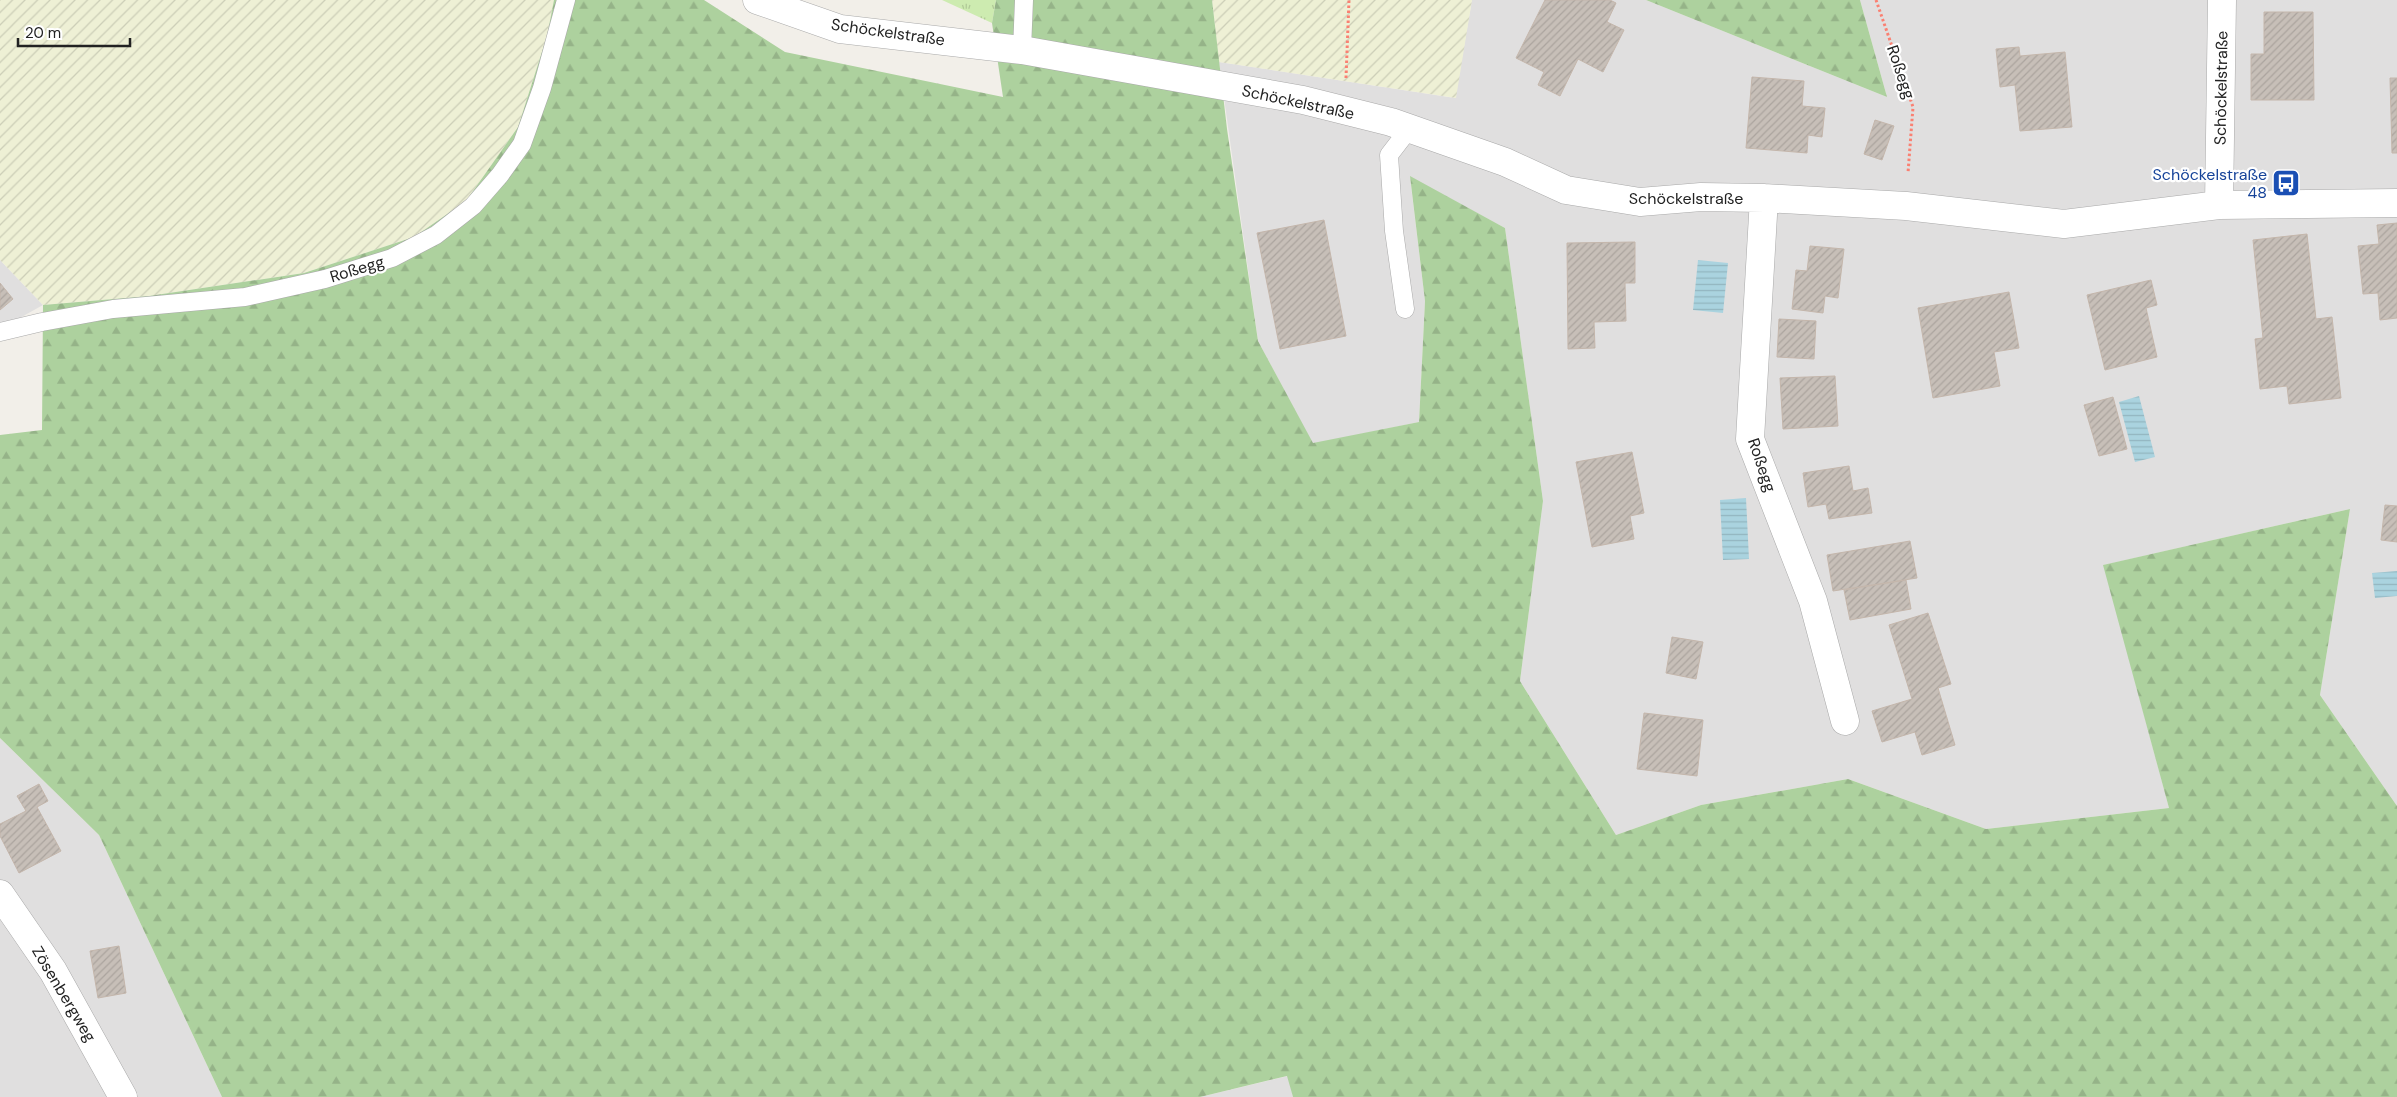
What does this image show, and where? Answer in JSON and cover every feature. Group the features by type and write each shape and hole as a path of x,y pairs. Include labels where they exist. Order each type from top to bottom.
{"street":[{"name":"Schöckelstraße","path":"757,0 840,29 1022,50 1303,100 1409,129 1505,162 1566,190 1640,202 1700,197 1764,198 1906,206 2064,224 2219,205 2397,203"},
{"name":"Schöckelstraße","path":"2219,205 2222,0"},
{"name":"Roßegg","path":"1764,198 1750,439 1813,601 1845,721"},
{"name":"Zösenbergweg","path":"0,894 53,970 123,1097"}],"lane":[{"name":"Roßegg","path":"0,332 114,309 246,298 325,278 392,258 436,235 473,206 500,175 522,144 542,88 566,0"},
{"path":"1022,50 1024,0"},
{"path":"1405,309 1394,231 1390,154 1409,129"}],"path":[{"path":"1346,111 1349,0"},
{"name":"Roßegg","path":"1876,0 1913,107 1906,206"}],"shaded area":[{"path":"1472,0 1646,0 1887,97 1860,0 2397,0 2397,806 2320,695 2350,509 2104,565 2169,808 1986,829 1848,779 1701,805 1616,835 1520,681 1543,501 1505,228 1410,177 1425,301 1419,422 1313,444 1258,341 1219,62 1455,98"},
{"path":"0,260 43,305 0,329"},
{"path":"0,738 99,835 222,1097 0,1097"},
{"path":"1288,1076 1293,1097 1200,1097"}],"green space":[{"path":"0,0 554,0 547,36 518,127 466,201 414,237 304,273 149,296 43,305 0,260"},
{"path":"554,0 704,0 785,52 1003,97 992,23 996,0 1212,0 1227,129 1258,341 1313,443 1419,422 1425,301 1410,176 1505,228 1543,501 1520,681 1616,835 1701,805 1848,779 1986,829 2169,808 2103,565 2350,509 2320,695 2397,806 2397,1097 1293,1097 1287,1076 1200,1097 222,1097 99,835 0,738 0,435 42,430 43,305 149,296 304,273 414,237 466,201 518,127 547,36"},
{"path":"942,0 996,0 992,23"},
{"path":"1212,0 1472,0 1456,98 1219,62"},
{"path":"1646,0 1860,0 1887,97"}],"water":[{"path":"1698,260 1728,263 1723,313 1693,310"},
{"path":"2139,396 2155,457 2135,462 2119,402"},
{"path":"1746,498 1749,559 1723,560 1720,500"},
{"path":"2397,571 2397,596 2375,598 2372,573"}],"building":[{"path":"1545,0 1610,0 1616,3 1607,22 1624,30 1603,72 1578,59 1560,96 1538,85 1544,72 1516,58"},
{"path":"2264,12 2313,12 2314,100 2251,100 2251,54 2264,54"},
{"path":"2019,47 2020,56 2065,52 2072,127 2020,131 2015,85 2000,87 1996,49"},
{"path":"1752,77 1804,81 1802,106 1825,108 1822,137 1808,135 1807,153 1746,148"},
{"path":"2390,78 2397,78 2397,153 2392,153"},
{"path":"1875,120 1894,126 1882,160 1864,154"},
{"path":"1324,220 1346,336 1280,349 1257,233"},
{"path":"2397,223 2397,318 2380,320 2378,293 2363,294 2358,246 2379,244 2377,225"},
{"path":"2307,234 2316,319 2332,317 2341,398 2289,404 2287,386 2260,389 2255,339 2263,338 2253,240"},
{"path":"1635,242 1635,283 1625,283 1626,321 1594,322 1595,348 1568,349 1567,243"},
{"path":"1810,246 1844,249 1838,298 1825,296 1823,313 1792,309 1796,270 1807,271"},
{"path":"2151,280 2157,305 2146,308 2157,357 2105,370 2087,295"},
{"path":"0,283 13,299 0,310"},
{"path":"2009,292 2019,348 1994,352 2000,386 1933,398 1918,308"},
{"path":"1779,319 1816,321 1814,359 1777,357"},
{"path":"1835,376 1838,426 1783,429 1780,378"},
{"path":"2113,397 2127,449 2099,456 2084,405"},
{"path":"1632,452 1644,513 1630,516 1634,539 1592,547 1576,462"},
{"path":"1849,466 1853,491 1868,488 1872,513 1829,519 1826,504 1808,507 1803,473"},
{"path":"2385,505 2397,506 2397,542 2381,540"},
{"path":"1910,541 1917,578 1833,591 1827,555"},
{"path":"1906,580 1911,609 1850,620 1844,590"},
{"path":"1928,613 1951,684 1938,688 1955,745 1922,755 1915,732 1882,742 1872,711 1912,699 1889,625"},
{"path":"1672,637 1703,642 1696,679 1666,673"},
{"path":"1644,713 1703,720 1697,776 1637,769"},
{"path":"39,784 48,801 37,807 61,851 19,873 0,836 0,824 26,811 17,796"},
{"path":"119,946 126,993 98,998 90,951"}],"place":[{"name":"Schöckelstraße 48","path":"2286,183"}]}
